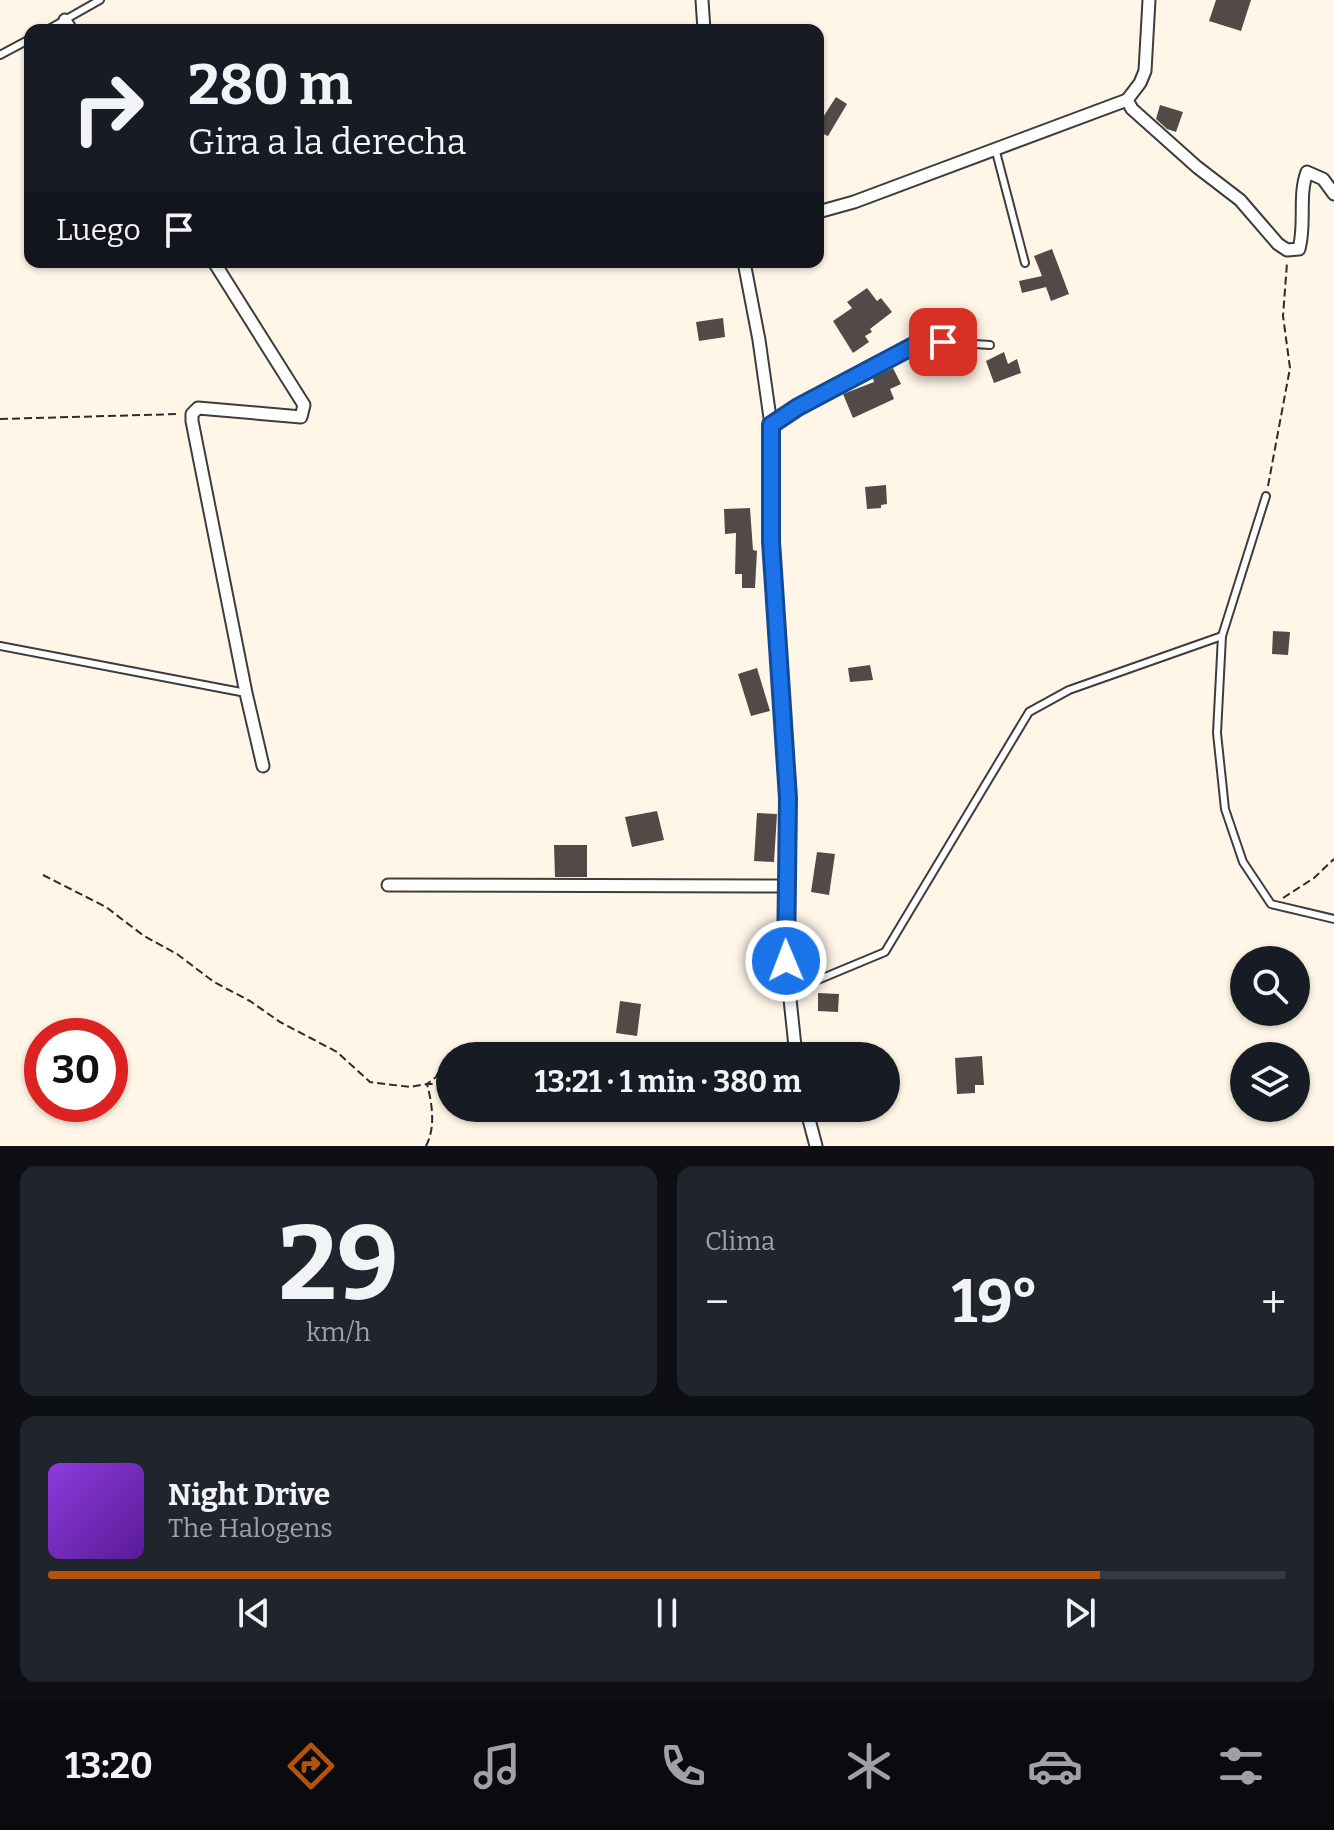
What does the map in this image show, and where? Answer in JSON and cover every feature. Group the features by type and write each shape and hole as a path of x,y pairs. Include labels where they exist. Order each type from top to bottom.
{"street":[{"path":"702,0 704,24"},
{"path":"824,210 854,202 1127,100 1145,71 1149,0"},
{"path":"1127,100 1132,109 1197,167 1240,200 1278,244 1287,250 1299,249 1304,232 1303,182 1307,172 1323,179 1334,194"},
{"path":"218,268 304,405 301,417 198,408 192,414 263,766"},
{"path":"745,268 771,425 771,541 788,798 785,886 789,992 794,1042"},
{"path":"388,885 785,886"},
{"path":"810,1122 816,1146"}],"lane":[{"path":"69,24 100,0"},
{"path":"0,55 24,42"},
{"path":"995,148 1025,263"},
{"path":"771,425 798,407 917,344 990,345"},
{"path":"1266,496 1222,636 1217,733 1225,809 1243,862 1271,904 1334,919"},
{"path":"789,992 885,952 1029,712 1069,690 1222,636"},
{"path":"0,646 246,693"}],"path":[{"path":"1266,496 1290,368 1283,316 1287,250"},
{"path":"0,419 192,414"},
{"path":"1271,904 1314,878 1334,859"},
{"path":"43,875 106,907 214,982 337,1052 370,1082 410,1087 436,1084"},
{"path":"427,1084 436,1077"},
{"path":"426,1146 432,1123 432,1102 427,1084"}],"building":[{"path":"1216,0 1251,0 1241,31 1209,21"},
{"path":"836,97 847,104 828,136 824,134 824,116"},
{"path":"1160,105 1183,112 1176,132 1156,119"},
{"path":"1052,249 1069,294 1051,301 1046,287 1022,293 1019,281 1042,276 1034,256"},
{"path":"867,288 877,301 881,298 892,312 870,329 872,332 865,336 869,342 853,353 833,321 852,308 847,302"},
{"path":"723,318 725,337 699,341 696,322"},
{"path":"1004,352 1008,364 1017,359 1021,373 994,383 986,361"},
{"path":"893,368 901,384 890,389 894,399 853,418 843,394 874,382 873,378"},
{"path":"886,485 887,504 881,505 881,508 867,509 865,487"},
{"path":"750,508 753,550 757,551 755,588 742,588 742,574 735,574 736,533 725,534 724,509"},
{"path":"1273,631 1290,632 1288,655 1272,654"},
{"path":"870,665 873,680 850,682 848,668"},
{"path":"757,668 770,711 751,716 738,674"},
{"path":"657,811 664,840 632,847 625,817"},
{"path":"757,813 777,814 774,862 754,861"},
{"path":"554,845 587,845 587,877 555,877"},
{"path":"817,852 835,854 829,895 811,892"},
{"path":"818,993 839,994 838,1012 818,1011"},
{"path":"620,1001 641,1004 637,1036 616,1033"},
{"path":"982,1056 984,1085 975,1085 975,1093 957,1094 955,1058"}],"route":[{"path":"786,961 788,798 771,541 771,425 798,407 917,344 943,342"}]}
